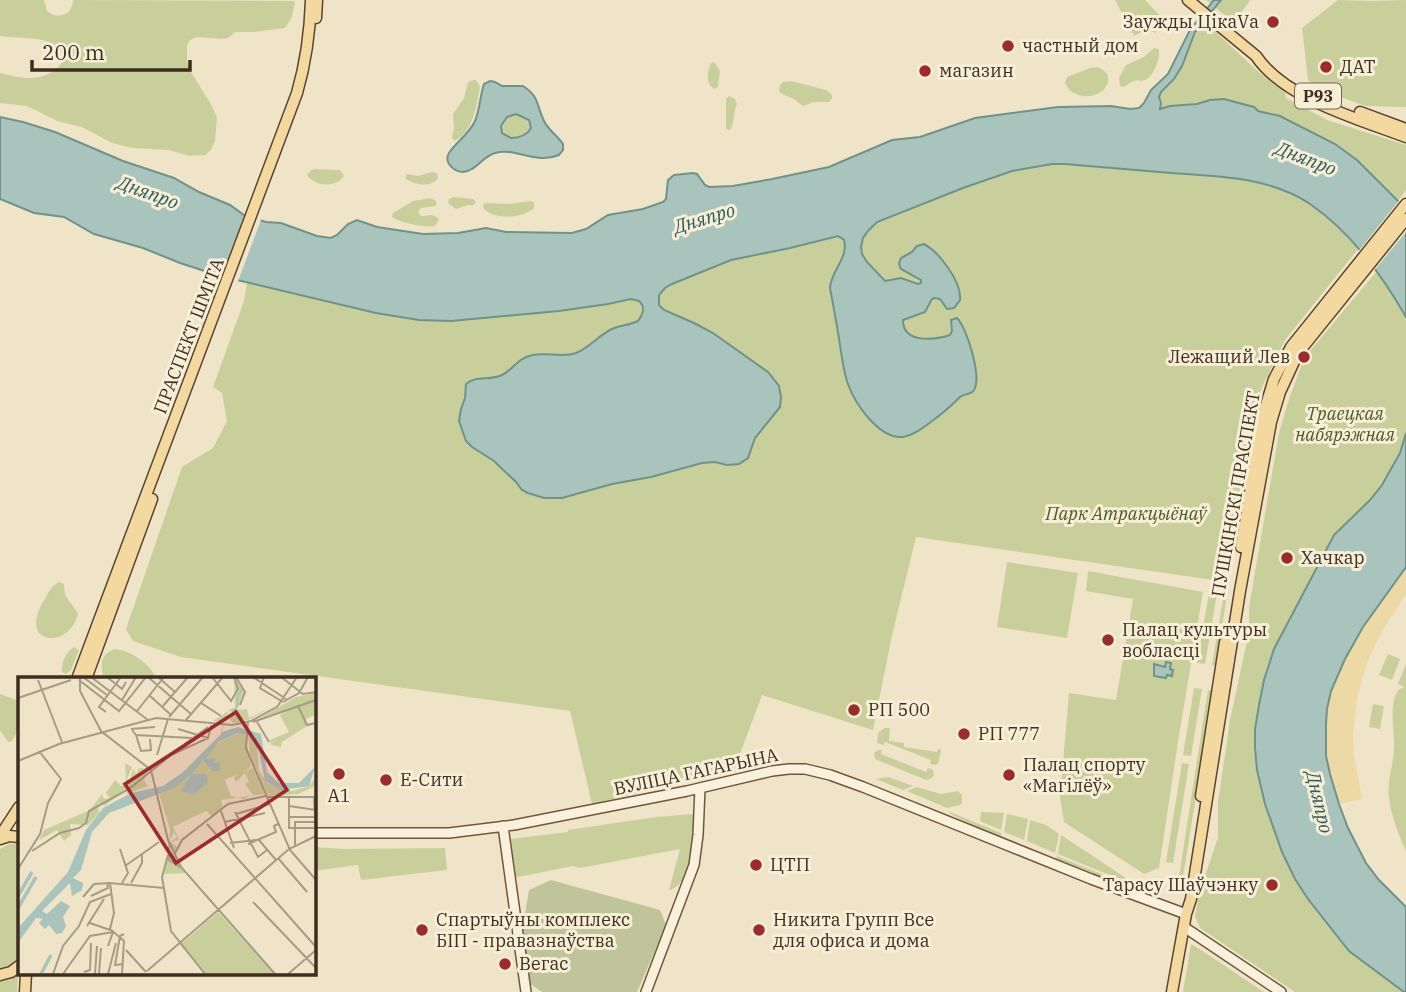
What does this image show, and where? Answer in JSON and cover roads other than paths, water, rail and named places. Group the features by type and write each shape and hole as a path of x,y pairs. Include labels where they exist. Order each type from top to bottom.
{"main road":[{"name":"ПРАСПЕКТ ШМІТА","path":"311,0 313,26"},
{"name":"ПРАСПЕКТ ШМІТА","path":"78,677 306,83 317,0"},
{"name":"Р93","path":"1189,1 1256,56 1308,92 1406,129"},
{"name":"Р93","path":"1256,56 1263,66 1305,97 1406,137"},
{"path":"1366,121 1406,142"},
{"name":"ПУШКІНСКІ ПРАСПЕКТ","path":"1172,992 1186,914 1185,898 1189,871 1263,415 1270,388 1295,350 1406,204"},
{"name":"ПУШКІНСКІ ПРАСПЕКТ","path":"1295,350 1406,219"},
{"name":"ПРАСПЕКТ ШМІТА","path":"87,677 190,387"},
{"name":"ВУЛІЦА ГАГАРЫНА","path":"315,833 449,833 502,826 700,788 772,771 805,769 863,786 1091,879 1186,914"},
{"path":"646,992 694,866 700,788"},
{"path":"0,838 18,809"},
{"path":"502,826 526,992"},
{"path":"0,838 18,836"},
{"path":"1184,927 1281,992"},
{"path":"0,975 18,967"},
{"path":"25,992 26,974"}],"water":[{"name":"Дняпро","path":"1214,0 1221,0 1195,32 1182,66 1161,92 1160,109 1224,99 1280,116 1335,144 1357,160 1406,207 1406,317 1376,270 1352,241 1310,204 1278,188 1225,177 1065,164 1012,171 877,222 863,238 861,247 867,262 885,281 901,278 921,283 921,280 901,269 899,264 901,258 917,246 924,244 943,260 957,285 960,300 954,308 947,309 940,299 932,299 925,312 903,320 904,328 914,337 936,338 950,335 951,320 957,318 965,332 975,364 976,384 971,393 960,397 915,433 903,437 885,432 862,410 851,392 845,372 830,288 844,253 844,240 838,236 731,260 665,288 659,295 659,305 664,310 713,333 768,372 779,386 780,407 755,438 748,458 739,464 702,463 562,498 544,498 522,490 494,461 466,441 459,421 466,384 502,375 528,356 565,355 581,351 612,329 638,321 643,311 639,301 631,299 559,311 451,321 419,320 376,313 220,276 143,248 94,234 64,217 34,213 0,199 0,117 55,132 123,161 174,178 230,205 244,215 266,222 281,223 317,236 331,238 357,220 377,227 423,234 458,233 486,228 506,232 572,233 586,229 608,215 643,209 663,202 666,199 668,180 674,175 693,173 709,187 733,186 829,167 892,140 920,137 975,118 1058,107 1139,108 1151,90 1168,74 1190,30"},
{"path":"490,81 502,86 523,86 528,90 535,98 546,124 563,144 559,155 542,158 503,152 491,155 468,171 460,172 451,167 448,155 475,121 484,84","holes":["516,114 529,120 531,128 523,136 511,138 502,133 501,126 507,117"]},
{"name":"Дняпро","path":"1406,433 1406,567 1363,627 1345,659 1331,691 1326,724 1326,756 1348,828 1366,863 1406,907 1404,992 1349,951 1295,879 1265,804 1257,770 1255,729 1264,680 1274,649 1334,535 1382,485 1400,453"},
{"path":"1166,662 1171,663 1172,676 1154,676 1154,664 1165,667"}],"place":[{"name":"Заужды ЦікаVа","path":"1273,22"},
{"name":"частный дом","path":"1008,46"},
{"name":"ДАТ","path":"1326,67"},
{"name":"магазин","path":"925,71"},
{"name":"Лежащий Лев","path":"1304,357"},
{"name":"Хачкар","path":"1287,558"},
{"name":"Палац культуры вобласці","path":"1108,640"},
{"name":"РП 500","path":"854,710"},
{"name":"РП 777","path":"964,734"},
{"name":"A1","path":"339,774"},
{"name":"Палац спорту «Магілёў»","path":"1009,775"},
{"name":"Е-Сити","path":"386,780"},
{"name":"ЦТП","path":"756,865"},
{"name":"Тарасу Шаўчэнку","path":"1272,885"},
{"name":"Спартыўны комплекс БІП - правазнаўства","path":"422,930"},
{"name":"Никита Групп Все для офиса и дома","path":"759,930"},
{"name":"Вегас","path":"505,964"}],"park label":[{"name":"Траецкая набярэжная","path":"1345,424"},
{"name":"Парк Атракцыёнаў","path":"1126,514"}]}
